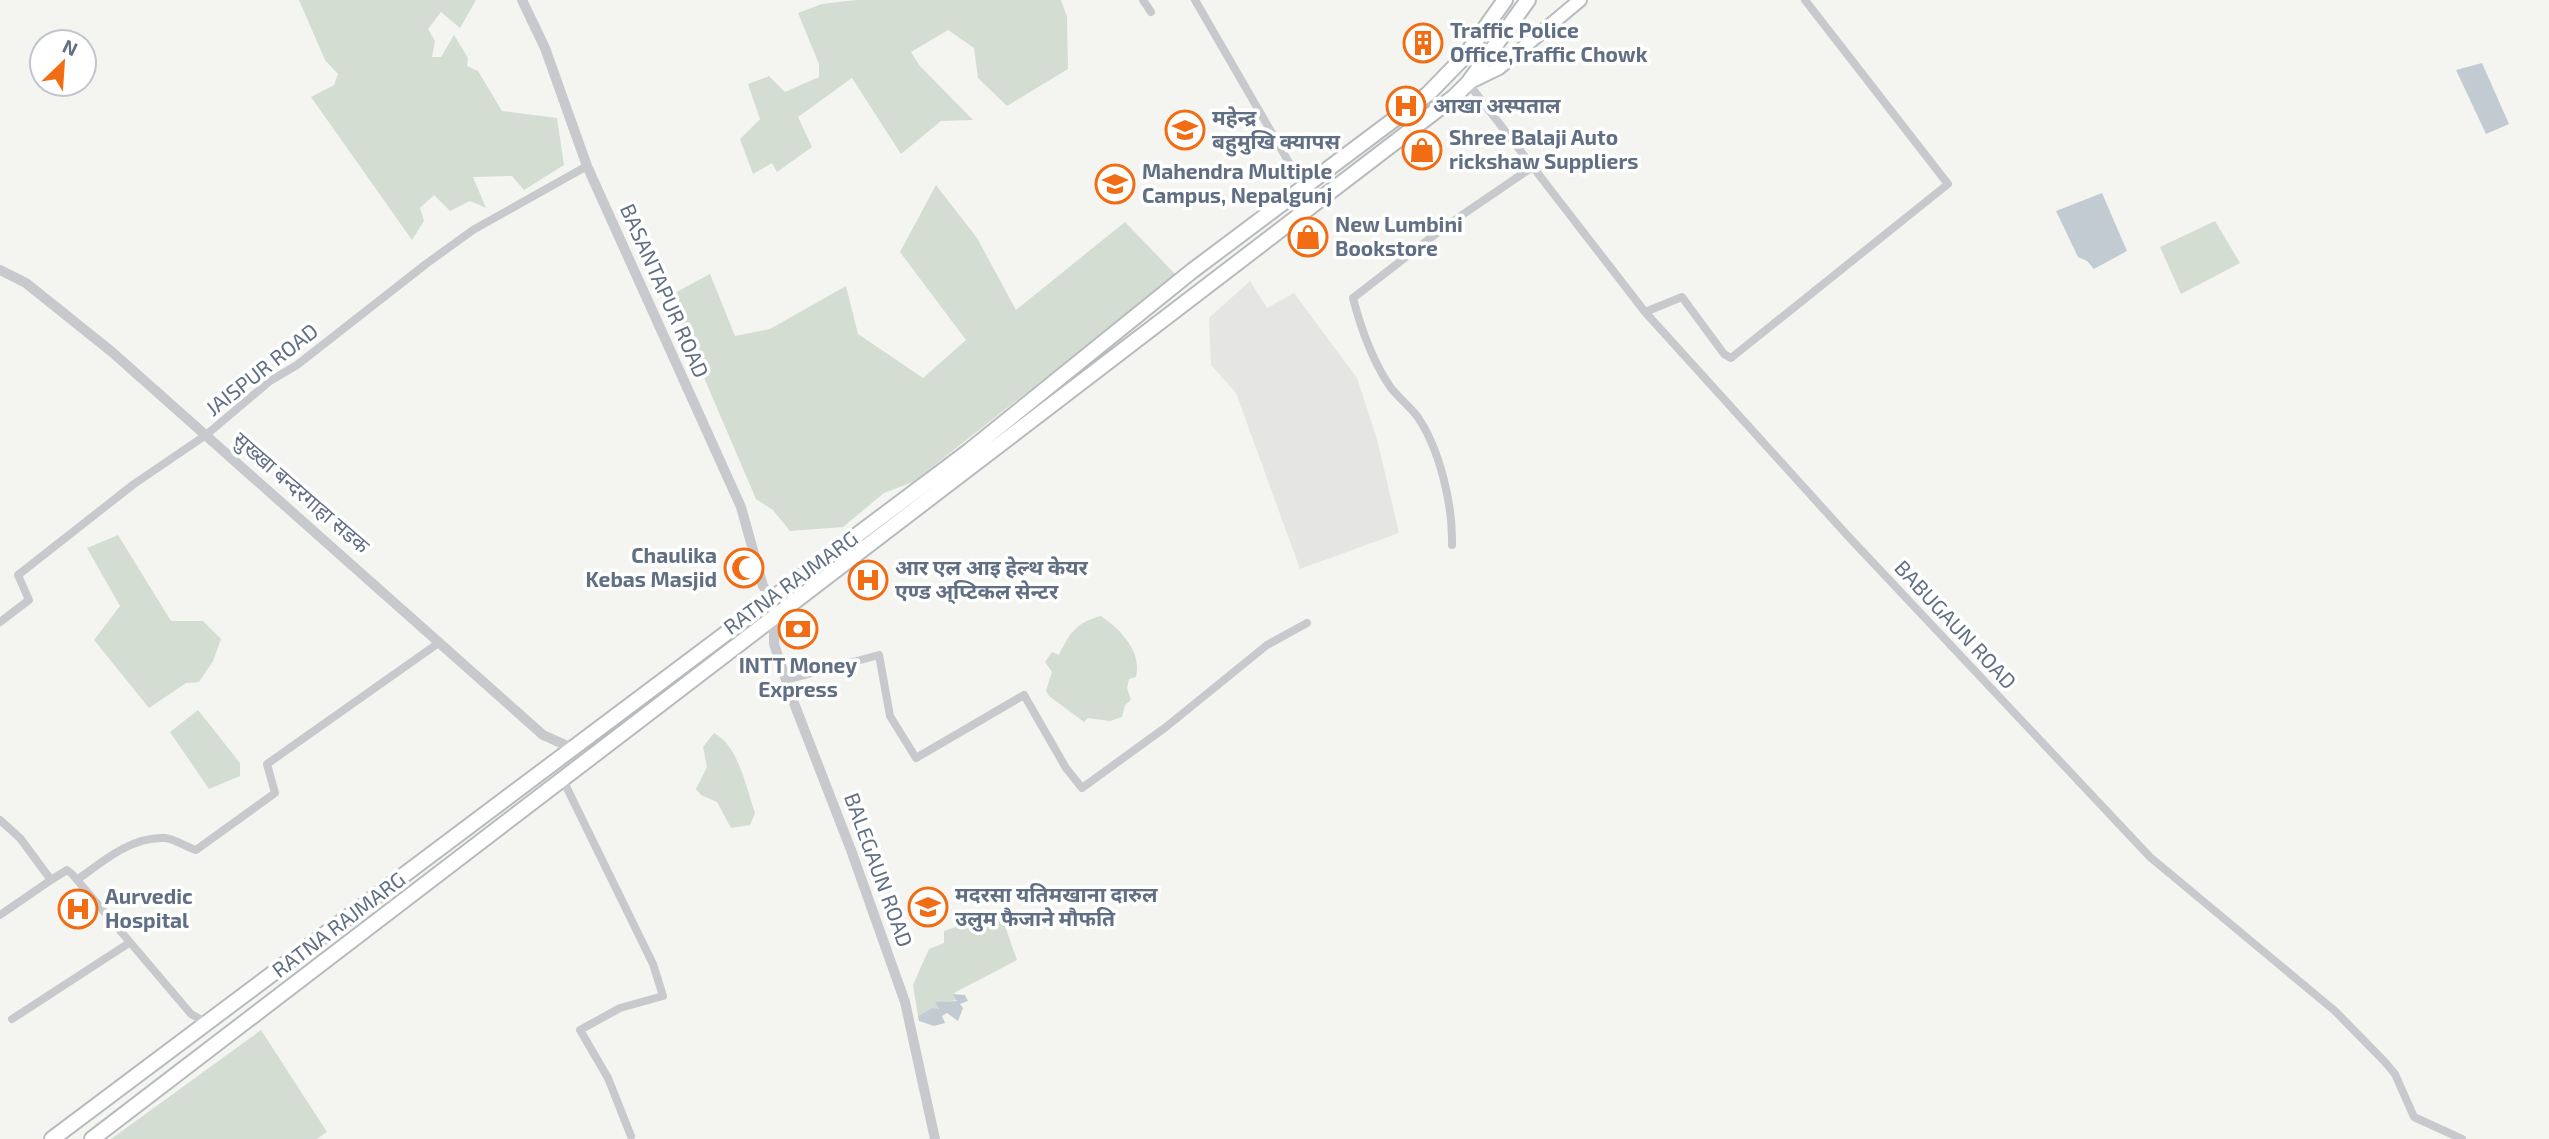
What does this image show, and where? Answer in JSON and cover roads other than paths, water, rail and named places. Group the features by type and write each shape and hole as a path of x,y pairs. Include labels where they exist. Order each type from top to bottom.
{"highway":[{"name":"RATNA RAJMARG","path":"51,1139 209,1024 771,596 969,451 1181,279 1429,94 1465,56 1504,0"},
{"name":"RATNA RAJMARG","path":"92,1139 1315,205 1468,83 1528,0"}],"main road":[{"path":"1468,83 1499,68 1580,0"}],"street":[{"name":"BASANTAPUR ROAD","path":"522,0 545,48 587,166 741,507 763,586 771,596"},
{"path":"1143,0 1151,12"},
{"path":"1195,0 1302,185 1309,181"},
{"path":"1645,312 1682,296 1724,354 1731,358 1948,184 1805,0"},
{"name":"BABUGAUN ROAD","path":"1468,83 1645,312 1847,535 2150,857 2335,1011 2395,1074 2414,1117 2462,1139"},
{"name":"JAISPUR ROAD","path":"0,622 29,600 18,575 134,484 206,435 270,381 297,365 464,237 587,166"},
{"path":"1452,545 1453,514 1437,460 1418,418 1391,388 1370,350 1353,298 1446,226 1534,166"},
{"name":"सुख्खा बन्दरगाहा सडक","path":"0,270 26,282 112,352 543,735 572,748"},
{"name":"BALEGAUN ROAD","path":"774,619 774,644 786,680 905,1002 935,1139"},
{"path":"786,680 879,655 890,716 916,758 1024,695 1066,768 1082,788 1166,727 1267,645 1307,623"},
{"path":"77,880 120,850 147,839 168,838 196,850 275,793 267,764 440,642"},
{"path":"563,780 653,964 663,996 620,1008 580,1030 608,1078 631,1136"},
{"path":"2,826 20,838 51,880"},
{"path":"0,915 67,870 191,1014 209,1024"},
{"path":"12,1019 129,943"}],"place":[{"name":"Traffic Police Office,Traffic Chowk","path":"1423,43"},
{"name":"आखा अस्पताल","path":"1406,106"},
{"name":"महेन्द्र बहुमुखि क्यापस","path":"1185,130"},
{"name":"Shree Balaji Auto rickshaw Suppliers","path":"1422,150"},
{"name":"Mahendra Multiple Campus, Nepalgunj","path":"1115,184"},
{"name":"New Lumbini Bookstore","path":"1308,237"},
{"name":"Chaulika Kebas Masjid","path":"744,568"},
{"name":"आर एल आइ हेल्थ केयर एण्ड अ्प्टिकल सेन्टर","path":"868,580"},
{"name":"INTT Money Express","path":"798,629"},
{"name":"मदरसा यतिमखाना दारुल उलुम फैजाने माैफति","path":"928,907"},
{"name":"Aurvedic Hospital","path":"78,909"}]}
